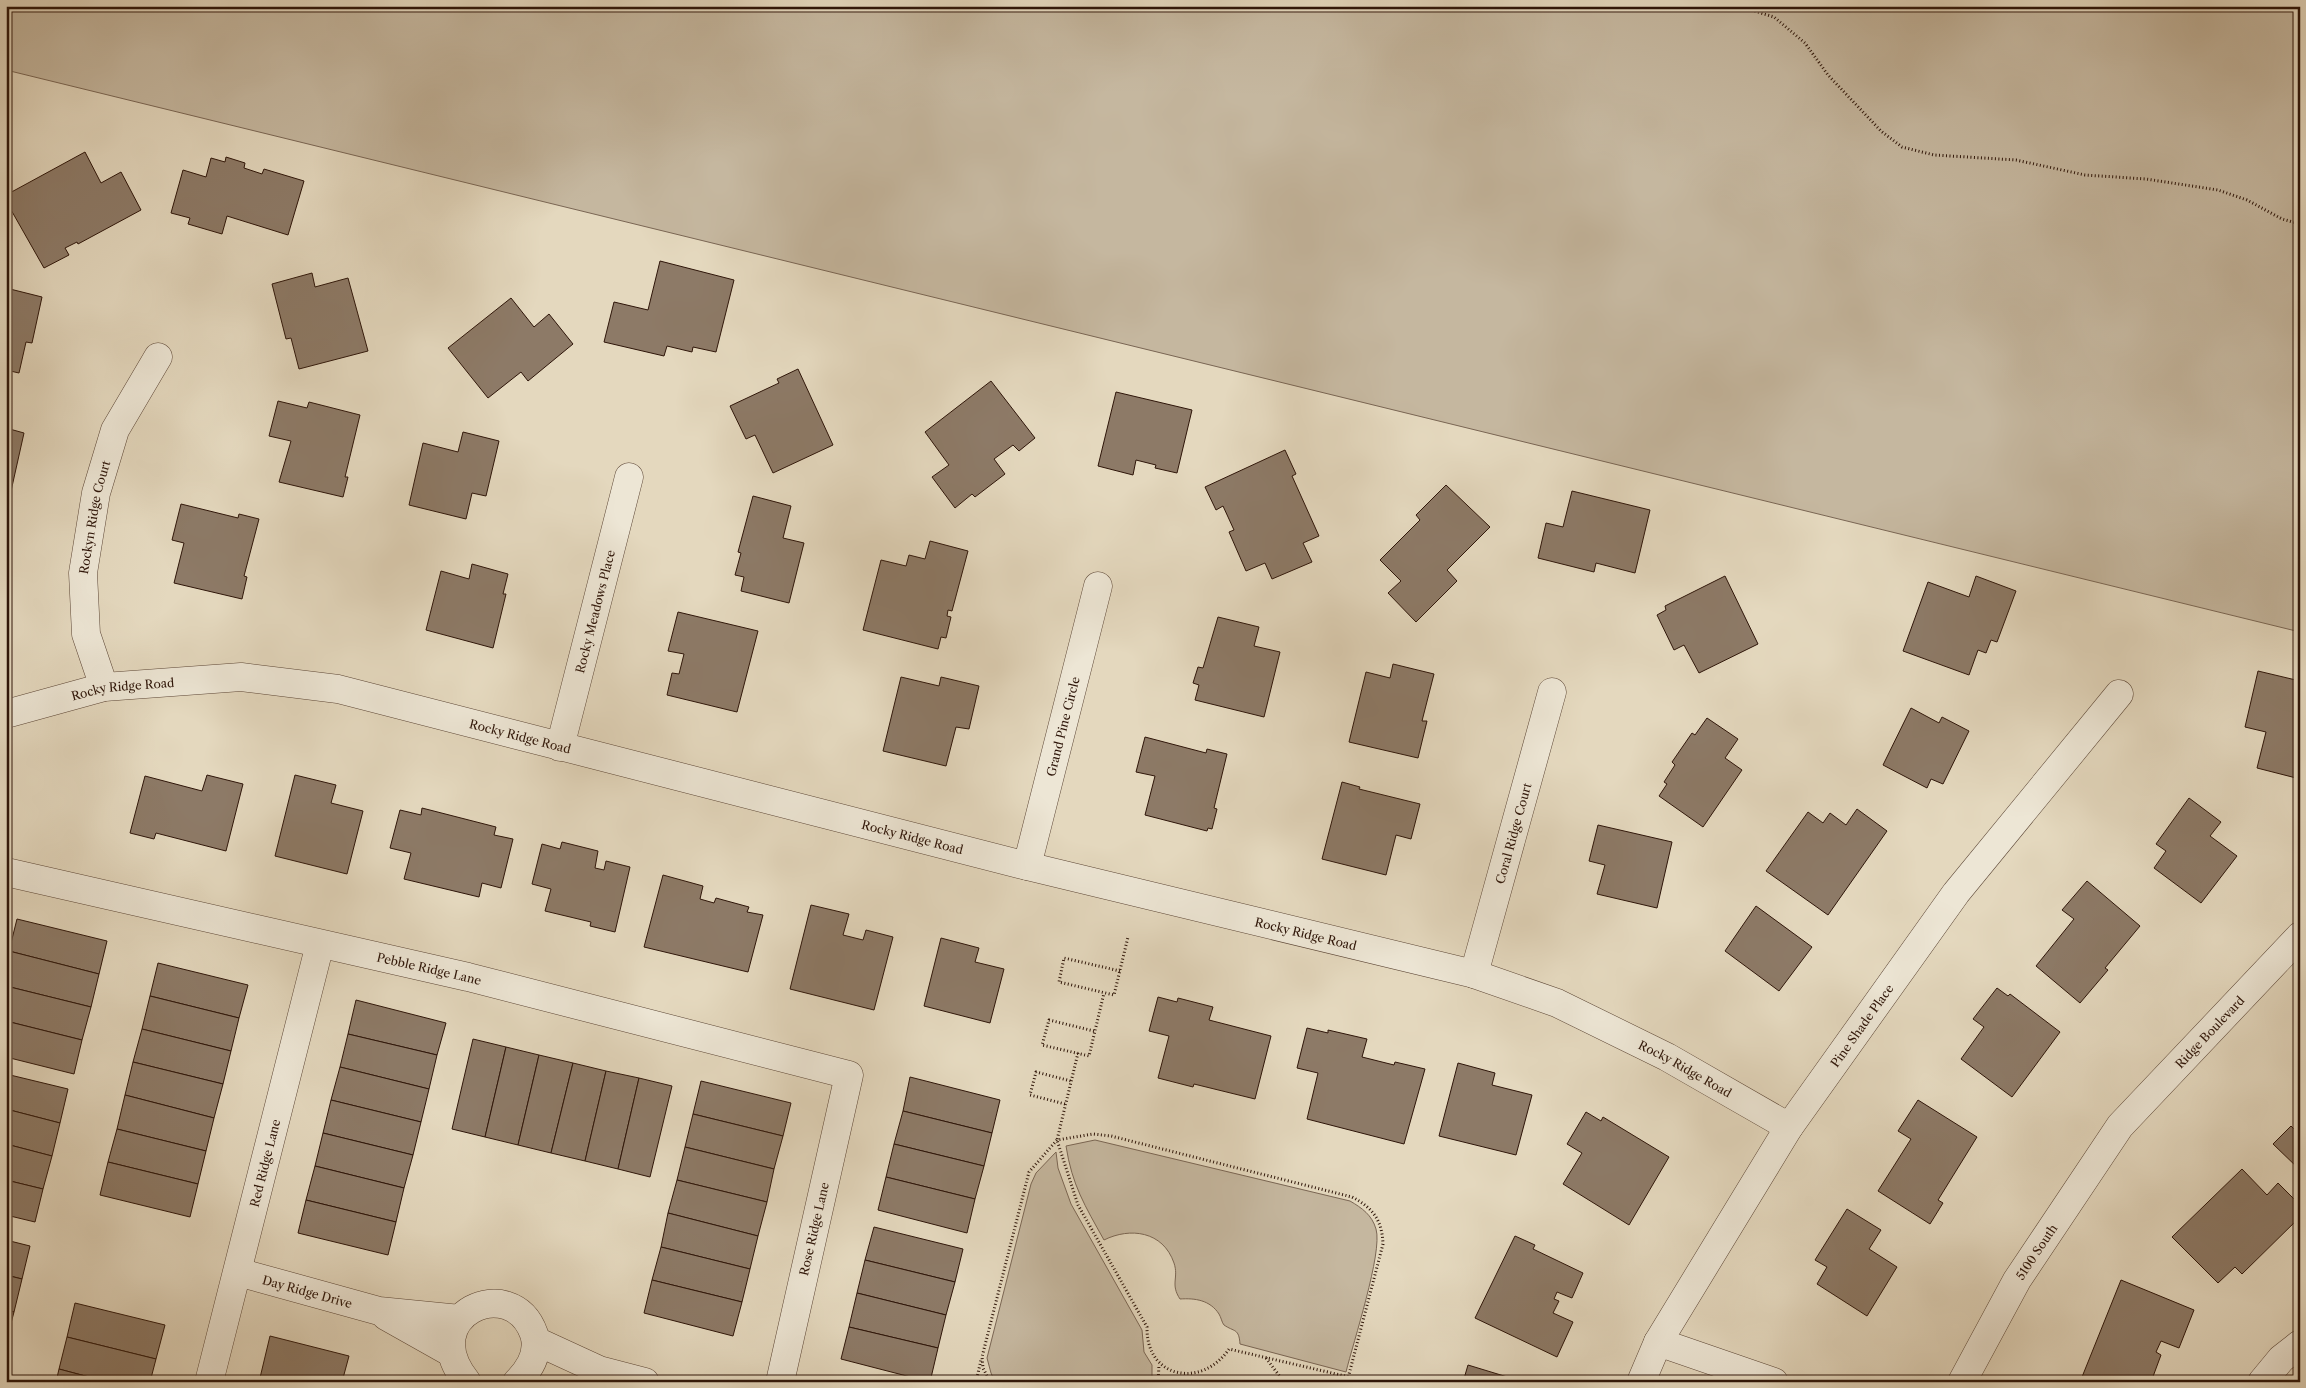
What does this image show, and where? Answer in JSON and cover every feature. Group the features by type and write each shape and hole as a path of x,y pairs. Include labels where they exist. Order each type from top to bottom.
{"street":[{"name":"Rockyn Ridge Court","path":"104,687 86,634 83,573 95,502 115,430 158,357"},
{"name":"Rocky Meadows Place","path":"560,747 629,476"},
{"name":"Grand Pine Circle","path":"1027,866 1098,586"},
{"name":"Rocky Ridge Road","path":"6,714 104,687 241,677 338,689 1027,866 1474,974 1557,1003 1667,1057 1789,1127"},
{"name":"Coral Ridge Court","path":"1474,974 1552,692"},
{"name":"Pine Shade Place","path":"1641,1382 1658,1342 1789,1127 1956,893 2119,694"},
{"name":"Pebble Ridge Lane","path":"6,872 468,977 849,1075"},
{"name":"Ridge Boulevard","path":"2120,1126 2300,936"},
{"name":"Red Ridge Lane","path":"209,1382 320,944"},
{"name":"Rose Ridge Lane","path":"780,1382 849,1075"},
{"name":"5100 South","path":"1962,1382 2017,1280 2120,1126"},
{"name":"Day Ridge Drive","path":"238,1272 379,1311 460,1319"},
{"path":"467,1382 456,1368 450,1352 452,1332 460,1319 473,1308 490,1303 506,1305 520,1312 530,1324 536,1340 535,1354 523,1376"},
{"name":"Day Ridge Drive","path":"379,1311 450,1352"},
{"path":"536,1340 599,1370 645,1382"},
{"path":"1658,1342 1774,1382"},
{"path":"2262,1382 2281,1359 2300,1344"},
{"path":"523,1376 599,1370"}],"path":[{"path":"1665,6 1722,6"},
{"path":"1738,6 1774,16 1805,43 1828,75 1881,131 1902,148 1934,155 2016,160 2085,175 2146,179 2218,190 2247,200 2282,219 2300,224"},
{"path":"1120,971 1064,958 1059,982 1114,995 1120,971 1128,937"},
{"path":"1094,1031 1048,1020 1042,1045 1088,1056 1104,993"},
{"path":"976,1382 1029,1172 1057,1140 1078,1053"},
{"path":"1065,1104 1030,1095 1036,1072 1071,1081"},
{"path":"1057,1140 1093,1134 1111,1136 1352,1197 1364,1204 1375,1214 1380,1223 1383,1244 1347,1382"},
{"path":"1057,1140 1078,1205 1147,1327 1147,1341 1151,1354 1159,1365 1171,1372 1184,1376 1198,1376 1211,1370 1222,1361 1229,1349 1349,1376"},
{"path":"982,1357 983,1368 990,1382"},
{"path":"1265,1358 1284,1382"},
{"path":"1158,1382 1159,1365"}],"shaded area":[{"path":"6,6 2300,6 2300,632 6,70"},
{"path":"1095,1140 1350,1201 1366,1212 1376,1229 1375,1257 1346,1372 1240,1344 1237,1333 1224,1325 1219,1314 1207,1303 1191,1299 1180,1299 1175,1285 1176,1273 1174,1263 1169,1252 1162,1244 1154,1238 1135,1233 1114,1236 1104,1240 1085,1206 1076,1184 1066,1146"},
{"path":"1056,1152 1058,1168 1071,1204 1142,1330 1144,1352 1152,1365 1152,1382 995,1382 991,1373 987,1358 1031,1184 1036,1173"}],"building":[{"path":"85,152 101,183 121,172 141,210 78,244 77,242 65,248 69,255 44,268 6,201 6,195"},
{"path":"226,157 245,163 244,168 262,174 264,169 304,181 288,235 227,216 222,234 188,224 190,218 171,213 183,170 206,177 211,158 225,162"},
{"path":"660,261 734,280 716,352 693,347 692,352 667,346 664,356 604,342 614,302 648,310"},
{"path":"312,273 315,287 348,278 368,351 299,369 291,338 286,339 272,284"},
{"path":"6,288 42,297 32,343 26,342 19,373 6,370"},
{"path":"511,298 534,327 549,314 573,344 528,381 521,372 488,398 448,348"},
{"path":"798,369 833,445 773,473 755,435 746,439 730,406 779,383 777,379"},
{"path":"991,381 1035,438 1019,451 1013,445 994,459 1005,474 975,497 972,494 955,508 932,477 949,465 925,432"},
{"path":"1116,392 1192,410 1177,473 1155,468 1156,465 1136,460 1133,475 1098,466"},
{"path":"278,401 307,408 309,402 360,415 345,477 348,477 343,497 279,482 291,441 269,436"},
{"path":"6,428 24,433 7,509 6,509"},
{"path":"463,432 499,441 486,496 472,493 466,519 409,505 423,443 458,452"},
{"path":"1285,450 1296,474 1292,476 1319,536 1303,543 1312,562 1272,579 1265,563 1246,571 1229,532 1234,530 1223,506 1216,510 1205,487"},
{"path":"1446,485 1490,527 1447,570 1457,581 1416,622 1388,593 1401,581 1380,560 1420,520 1416,515"},
{"path":"1572,491 1650,510 1635,573 1596,563 1594,572 1538,558 1546,523 1563,527"},
{"path":"753,496 791,506 783,538 804,543 789,603 741,591 744,577 735,575 741,553 738,552"},
{"path":"181,504 238,518 239,514 259,519 244,576 247,577 242,599 174,583 184,543 172,540"},
{"path":"930,541 968,551 952,611 948,610 947,616 951,617 946,638 941,637 938,649 863,630 881,560 906,566 909,555 925,559"},
{"path":"472,564 508,574 503,594 506,594 493,648 426,630 441,571 469,579"},
{"path":"1725,576 1758,644 1699,673 1684,645 1674,650 1657,615 1666,610 1665,606"},
{"path":"1976,576 2016,591 1997,642 1991,640 1986,653 1978,650 1969,675 1903,651 1928,582 1969,597"},
{"path":"678,612 758,631 737,712 667,695 672,673 679,674 684,654 668,651"},
{"path":"1218,617 1259,627 1254,646 1280,652 1264,717 1195,700 1199,685 1193,683 1198,667 1203,668"},
{"path":"1393,664 1434,674 1422,721 1427,721 1418,758 1349,742 1366,672 1390,678"},
{"path":"2258,671 2300,681 2298,692 2300,693 2300,779 2257,768 2266,732 2245,727"},
{"path":"901,677 939,686 941,677 979,686 969,729 956,727 946,766 883,751"},
{"path":"1911,708 1939,723 1942,717 1969,731 1943,784 1931,779 1927,788 1883,765"},
{"path":"1707,718 1738,739 1725,758 1742,770 1703,827 1659,796 1667,784 1664,782 1675,765 1672,762 1692,733 1695,735"},
{"path":"1145,737 1206,753 1207,749 1227,754 1214,808 1217,809 1212,829 1208,828 1207,831 1145,815 1155,776 1136,772"},
{"path":"207,775 243,784 226,851 156,833 154,839 130,833 145,776 202,791"},
{"path":"295,775 336,785 331,803 363,811 347,874 275,856"},
{"path":"1342,782 1360,787 1359,789 1420,804 1411,839 1396,835 1386,875 1322,859"},
{"path":"2189,798 2221,822 2210,836 2237,856 2201,903 2154,868 2166,851 2156,844"},
{"path":"422,808 496,827 494,835 513,839 501,888 482,883 479,897 404,879 411,853 390,848 400,810 421,815"},
{"path":"1857,809 1887,831 1828,915 1766,871 1808,812 1823,823 1830,813 1846,825"},
{"path":"1598,825 1672,842 1657,908 1597,894 1605,865 1589,861"},
{"path":"562,842 598,851 595,868 604,870 606,861 630,867 615,932 590,926 591,922 545,911 551,889 532,884 542,844 560,849"},
{"path":"663,875 703,886 700,899 714,903 716,898 749,907 747,912 763,915 748,972 644,947"},
{"path":"2087,881 2140,926 2105,968 2108,970 2080,1003 2036,966 2074,919 2062,910"},
{"path":"811,905 849,914 843,935 863,940 866,930 893,937 874,1010 790,989"},
{"path":"1756,906 1812,947 1779,991 1725,951"},
{"path":"17,919 107,941 99,974 9,951"},
{"path":"941,938 979,948 975,962 1004,969 990,1023 924,1006"},
{"path":"9,951 99,974 91,1007 6,986 6,962"},
{"path":"158,963 248,985 239,1018 150,996"},
{"path":"6,986 91,1007 82,1040 6,1021"},
{"path":"1997,988 2008,996 2010,994 2060,1032 2012,1097 1961,1059 1984,1027 1973,1019"},
{"path":"150,996 239,1018 231,1051 142,1029"},
{"path":"1158,997 1177,1002 1178,998 1213,1007 1209,1020 1271,1036 1255,1099 1194,1084 1193,1087 1158,1078 1169,1036 1149,1031"},
{"path":"356,1000 446,1023 437,1055 348,1034"},
{"path":"6,1021 82,1040 74,1074 6,1057"},
{"path":"1307,1028 1328,1033 1328,1030 1367,1039 1362,1057 1394,1065 1395,1062 1425,1069 1404,1144 1307,1119 1318,1073 1297,1068"},
{"path":"142,1029 231,1051 223,1084 133,1062"},
{"path":"348,1034 437,1055 429,1089 340,1067"},
{"path":"473,1039 506,1047 485,1137 452,1129"},
{"path":"506,1047 539,1055 518,1145 485,1137"},
{"path":"539,1055 573,1063 551,1153 518,1145"},
{"path":"133,1062 223,1084 214,1118 125,1095"},
{"path":"573,1063 606,1071 585,1161 551,1153"},
{"path":"1458,1063 1495,1073 1492,1085 1532,1095 1516,1155 1439,1136"},
{"path":"340,1067 429,1089 421,1122 331,1100"},
{"path":"606,1071 639,1078 618,1169 585,1161"},
{"path":"6,1074 68,1089 60,1123 6,1109"},
{"path":"910,1077 1000,1100 992,1133 903,1111"},
{"path":"639,1078 672,1086 650,1177 618,1169"},
{"path":"701,1081 791,1103 783,1136 693,1114"},
{"path":"125,1095 214,1118 206,1151 117,1129"},
{"path":"331,1100 421,1122 413,1155 323,1133"},
{"path":"1918,1100 1977,1137 1938,1200 1943,1203 1930,1224 1878,1191 1911,1139 1898,1131"},
{"path":"6,1109 60,1123 52,1156 6,1144"},
{"path":"903,1111 992,1133 984,1166 894,1144"},
{"path":"1586,1112 1601,1121 1603,1117 1669,1157 1629,1225 1563,1184 1582,1153 1567,1144"},
{"path":"693,1114 783,1136 774,1169 685,1147"},
{"path":"2300,1124 2300,1170 2273,1144 2291,1126 2294,1129"},
{"path":"117,1129 206,1151 198,1184 108,1162"},
{"path":"323,1133 413,1155 404,1188 315,1166"},
{"path":"6,1144 52,1156 43,1189 6,1180"},
{"path":"894,1144 984,1166 975,1199 886,1177"},
{"path":"685,1147 774,1169 767,1202 677,1180"},
{"path":"108,1162 198,1184 190,1217 100,1195"},
{"path":"315,1166 404,1188 396,1222 306,1200"},
{"path":"2242,1169 2267,1195 2278,1183 2300,1205 2300,1217 2242,1274 2235,1267 2218,1283 2172,1237"},
{"path":"886,1177 975,1199 967,1233 878,1210"},
{"path":"6,1180 43,1189 35,1222 6,1215"},
{"path":"677,1180 767,1202 758,1236 668,1213"},
{"path":"306,1200 396,1222 388,1255 298,1233"},
{"path":"1847,1209 1881,1230 1869,1249 1897,1267 1867,1316 1817,1284 1827,1267 1815,1260"},
{"path":"668,1213 758,1236 750,1269 661,1247"},
{"path":"874,1227 963,1249 955,1282 865,1260"},
{"path":"1515,1236 1535,1245 1533,1249 1583,1273 1572,1298 1557,1292 1554,1299 1559,1301 1553,1313 1573,1322 1557,1357 1475,1318"},
{"path":"6,1240 30,1246 22,1279 6,1275"},
{"path":"661,1247 750,1269 742,1302 652,1280"},
{"path":"865,1260 955,1282 946,1315 857,1293"},
{"path":"6,1275 22,1279 14,1312 6,1310"},
{"path":"652,1280 742,1302 733,1336 644,1313"},
{"path":"2121,1280 2194,1310 2179,1348 2161,1341 2156,1352 2161,1355 2151,1382 2095,1382 2082,1377"},
{"path":"857,1293 946,1315 938,1348 849,1327"},
{"path":"75,1303 165,1325 156,1359 67,1337"},
{"path":"6,1310 14,1312 6,1342"},
{"path":"849,1327 938,1348 930,1382 841,1359"},
{"path":"270,1336 349,1356 342,1382 327,1380 326,1382 259,1382"},
{"path":"67,1337 156,1359 150,1382 108,1382 59,1369"},
{"path":"1468,1365 1514,1379 1527,1382 1463,1382"},
{"path":"59,1369 108,1382 56,1382"}]}
